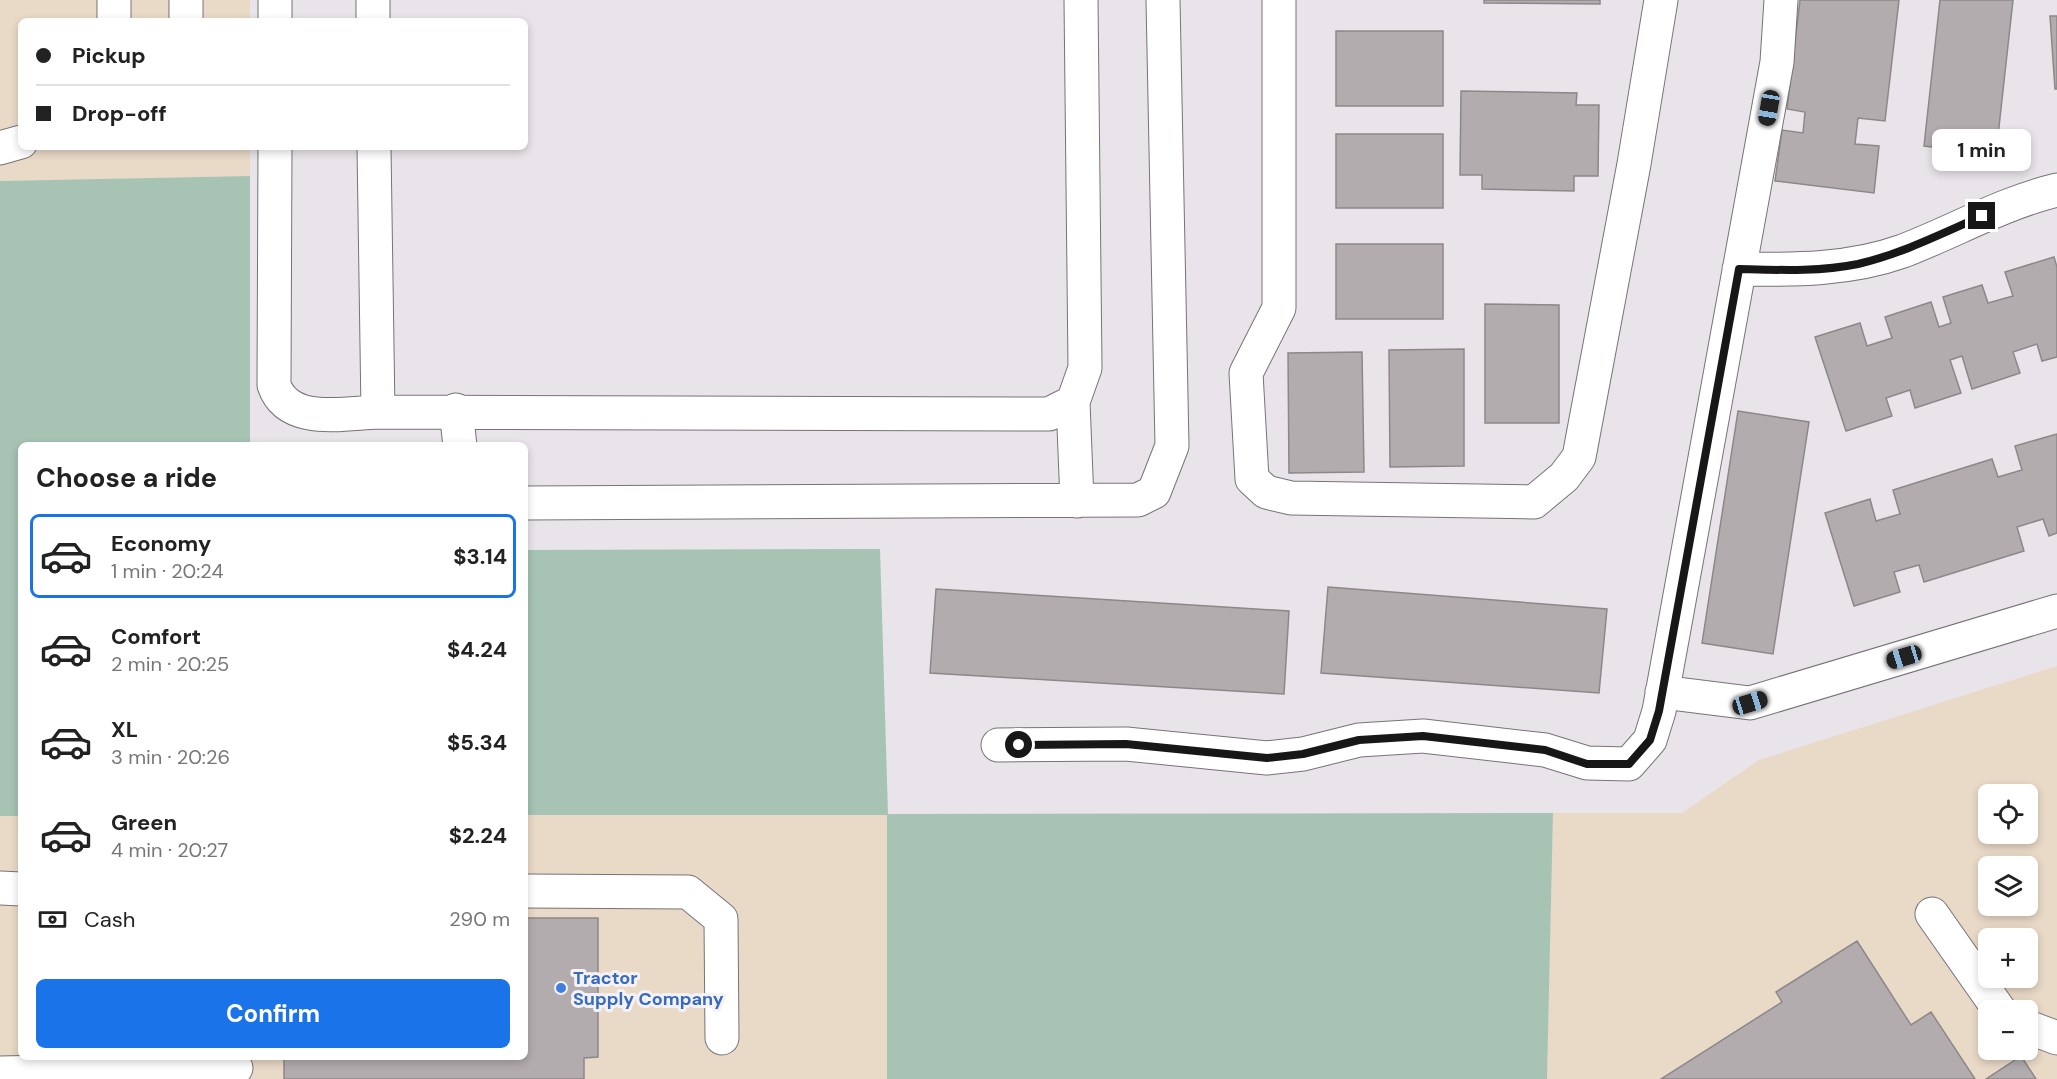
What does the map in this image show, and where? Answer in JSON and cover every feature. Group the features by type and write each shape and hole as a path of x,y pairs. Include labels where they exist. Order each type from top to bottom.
{"street":[{"path":"114,0 114,18"},
{"path":"186,0 186,18"},
{"path":"275,18 276,0"},
{"path":"373,0 373,18"},
{"path":"1077,501 1073,402 1085,368 1081,0"},
{"path":"528,502 1077,501 1138,500 1154,492 1172,446 1163,0"},
{"path":"1279,0 1279,308 1246,373 1252,478 1266,492 1291,498 1534,502 1564,477 1579,457 1634,164 1661,0"},
{"path":"998,745 1126,744 1267,758 1303,754 1359,740 1423,736 1545,750 1587,764 1629,764 1650,740 1662,692 1777,62 1781,0"},
{"path":"0,148 18,143"},
{"path":"275,150 274,386 278,397 298,411 314,415 456,410 1049,414 1073,402"},
{"path":"374,150 378,412"},
{"path":"1739,269 1796,270 1856,264 1902,251 2021,199 2057,190"},
{"path":"456,410 460,442"},
{"path":"1662,692 1750,703 2057,611"},
{"path":"0,888 18,889"},
{"path":"528,891 688,892 721,919 722,1038"},
{"path":"1932,914 1992,1000"},
{"path":"2038,1031 2057,1038"},
{"path":"0,1073 236,1068"}],"shaded area":[{"path":"0,0 250,0 250,18 18,18 18,150 250,150 250,176 0,181"},
{"path":"2057,666 2057,1079 1547,1079 1553,813 1682,813 1759,760"},
{"path":"887,814 887,1079 0,1079 0,816 18,816 18,1060 528,1060 528,815"}],"green space":[{"path":"250,176 250,442 18,442 18,816 0,816 0,181"},
{"path":"880,549 888,814 1553,813 1547,1079 887,1079 887,815 528,815 528,550"}],"building":[{"path":"1484,0 1600,0 1600,4 1484,3"},
{"path":"1800,0 1899,0 1885,121 1858,118 1855,144 1879,146 1874,193 1775,181 1782,130 1803,133 1805,112 1787,109"},
{"path":"1940,0 2013,0 1996,154 1924,146"},
{"path":"2050,16 2057,16 2057,89 2055,89"},
{"path":"1336,31 1443,31 1443,106 1336,106"},
{"path":"1461,91 1577,93 1576,105 1599,105 1598,176 1574,176 1574,191 1482,189 1482,175 1460,175"},
{"path":"1336,134 1443,134 1443,208 1336,208"},
{"path":"1336,244 1443,244 1443,319 1336,319"},
{"path":"2054,257 2057,267 2057,357 2042,361 2037,344 2013,352 2020,373 1972,389 1962,356 1950,360 1961,393 1915,408 1910,390 1886,398 1892,416 1846,431 1815,337 1860,323 1867,346 1892,338 1885,317 1931,302 1939,327 1951,323 1943,297 1982,285 1988,303 2013,296 2005,272"},
{"path":"1485,304 1559,305 1559,423 1485,423"},
{"path":"1464,349 1464,466 1390,467 1389,350"},
{"path":"1362,352 1364,472 1289,473 1288,353"},
{"path":"1738,411 1809,422 1773,654 1702,643"},
{"path":"2057,434 2057,533 2049,536 2043,519 2017,527 2024,551 1924,582 1919,565 1894,572 1900,592 1854,606 1825,513 1870,499 1876,521 1900,514 1893,490 1992,459 1998,477 2022,470 2015,446"},
{"path":"1328,587 1607,609 1599,693 1321,673"},
{"path":"936,589 1289,611 1284,694 930,673"},
{"name":"Tractor Supply Company","path":"528,918 598,918 598,1057 584,1058 584,1079 284,1079 284,1060 528,1060"},
{"path":"1857,941 1911,1025 1931,1012 1975,1079 1661,1079 1782,1002 1776,992"},
{"path":"2015,1060 2024,1060 2036,1079 1986,1079"}],"place":[{"name":"Tractor Supply Company","path":"561,988"}],"route":[{"path":"1019,745 1126,744 1267,758 1303,754 1359,740 1423,736 1545,750 1587,764 1629,764 1650,740 1659,711 1739,269 1796,270 1856,264 1902,251 1982,216"}]}
